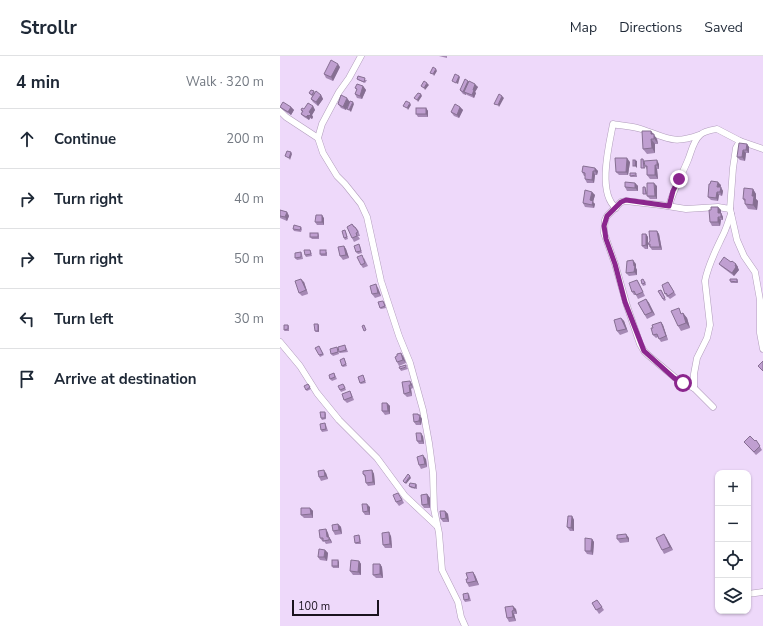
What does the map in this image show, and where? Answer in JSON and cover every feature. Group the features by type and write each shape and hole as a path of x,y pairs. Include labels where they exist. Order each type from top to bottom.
{"street":[{"path":"361,56 322,124 318,138 323,153 337,176 361,204 367,217 381,282 410,363 422,410 429,444 434,509 442,570 458,602 461,617 465,626"},
{"path":"280,111 286,117 318,138"},
{"path":"616,208 612,205 608,198 605,177 613,124 640,129 670,140 683,140 717,129 740,141 763,150"},
{"path":"669,206 673,191 699,135"},
{"path":"740,141 736,148 733,168 731,211 740,249 755,272 760,300 760,333 763,349"},
{"path":"712,407 694,388 674,378 644,351 625,302 615,264 604,233 605,220 621,202 626,200 686,209 696,210 718,207 731,211"},
{"path":"694,388 694,374 697,358 707,338 710,326 705,281 706,276 714,253 723,236 731,211"},
{"path":"280,342 300,366 317,393 340,420 386,468 394,482 405,496 437,526"},
{"path":"751,594 763,592"}],"building":[{"path":"331,60 338,64 331,77 324,74"},
{"path":"433,67 436,69 433,74 430,73"},
{"path":"455,74 459,76 456,83 452,81"},
{"path":"358,76 365,78 364,82 357,79"},
{"path":"465,79 468,81 463,92 460,90"},
{"path":"424,81 427,83 424,88 421,86"},
{"path":"469,81 475,84 472,95 464,92"},
{"path":"357,84 363,86 360,96 355,94"},
{"path":"311,90 314,91 312,95 309,93"},
{"path":"316,91 321,95 316,102 311,99"},
{"path":"418,93 421,94 417,100 414,98"},
{"path":"499,94 502,96 498,105 494,104"},
{"path":"341,95 347,98 343,107 338,104"},
{"path":"350,101 353,102 349,110 347,109"},
{"path":"406,101 410,103 407,108 403,106"},
{"path":"283,102 291,107 288,112 280,107"},
{"path":"308,103 313,106 309,112 311,114 306,117 301,114 303,111 301,110 302,108 304,109"},
{"path":"455,104 460,107 457,115 451,112"},
{"path":"416,108 426,108 426,114 416,114"},
{"path":"642,131 651,131 651,134 654,134 654,139 651,139 652,148 643,149"},
{"path":"739,143 747,144 746,150 743,150 742,157 737,157"},
{"path":"287,151 291,152 289,158 285,156"},
{"path":"615,158 627,158 626,172 616,172"},
{"path":"641,159 643,159 644,168 641,168"},
{"path":"633,160 635,160 635,166 633,166"},
{"path":"657,160 657,165 655,165 655,175 647,175 647,166 645,166 644,161"},
{"path":"583,166 595,168 595,171 593,171 592,180 585,179 585,173 582,172"},
{"path":"630,173 636,173 636,175 630,176"},
{"path":"711,181 718,182 717,187 721,187 720,192 717,192 716,198 708,197 709,184"},
{"path":"625,182 635,183 635,188 625,187"},
{"path":"647,183 654,183 655,196 647,196"},
{"path":"643,187 645,187 646,194 643,194"},
{"path":"744,188 753,189 753,205 745,204 745,199 743,199"},
{"path":"585,190 592,192 590,200 593,201 592,205 583,203"},
{"path":"711,207 718,207 718,213 721,213 721,217 718,217 718,222 710,222 709,210 711,210"},
{"path":"280,210 287,212 285,217 280,216"},
{"path":"316,215 322,215 322,222 315,222"},
{"path":"352,224 358,232 356,233 357,236 352,238 347,227"},
{"path":"294,225 301,227 300,230 293,229"},
{"path":"345,230 347,237 344,238 342,231"},
{"path":"649,231 657,231 660,247 650,247 650,244 648,244 650,241"},
{"path":"310,233 318,233 318,237 310,237"},
{"path":"642,234 646,234 646,245 642,246"},
{"path":"359,244 361,251 356,252 354,246"},
{"path":"344,246 346,255 340,256 338,247"},
{"path":"304,250 310,250 311,254 305,255"},
{"path":"320,250 326,250 326,254 320,254"},
{"path":"301,252 301,257 295,258 295,253"},
{"path":"362,255 365,263 361,265 357,257"},
{"path":"724,257 736,264 736,267 732,273 719,264"},
{"path":"633,260 635,266 634,272 626,273 627,261"},
{"path":"301,279 306,290 299,293 295,281"},
{"path":"643,279 645,283 642,284 641,280"},
{"path":"730,279 737,279 737,282 730,281"},
{"path":"637,280 643,292 636,295 634,291 632,292 629,283"},
{"path":"668,282 674,292 668,296 666,293 665,294 662,285"},
{"path":"376,284 378,293 372,294 370,286"},
{"path":"661,290 665,298 663,299 658,291"},
{"path":"646,299 652,312 645,315 638,303"},
{"path":"383,301 385,306 380,308 378,302"},
{"path":"679,308 681,314 683,313 686,323 678,326 671,311"},
{"path":"621,318 626,329 617,331 614,320"},
{"path":"661,322 666,336 659,339 657,334 653,335 651,328 653,328 652,325"},
{"path":"314,324 318,324 318,331 315,331"},
{"path":"284,325 288,325 288,329 284,330"},
{"path":"364,325 366,330 364,331 362,326"},
{"path":"345,345 346,350 339,352 338,347"},
{"path":"319,346 323,354 319,355 315,348"},
{"path":"337,347 338,352 331,354 330,349"},
{"path":"401,353 403,360 397,362 395,357 397,354"},
{"path":"344,358 346,364 342,366 340,360"},
{"path":"763,361 763,371 758,366"},
{"path":"406,365 406,367 400,369 399,367"},
{"path":"334,373 335,377 330,379 329,375"},
{"path":"363,375 365,381 360,383 358,377"},
{"path":"410,381 410,392 404,394 402,382"},
{"path":"308,384 310,387 306,390 304,386"},
{"path":"343,384 345,388 340,390 338,386"},
{"path":"350,391 352,397 344,400 342,394"},
{"path":"382,403 387,403 388,411 382,411"},
{"path":"320,412 325,412 325,418 321,418"},
{"path":"413,414 420,415 419,421 414,422"},
{"path":"325,423 326,429 321,430 320,424"},
{"path":"416,433 421,433 422,441 417,441"},
{"path":"750,436 755,441 756,440 760,446 754,452 744,442"},
{"path":"423,455 425,464 419,465 417,457"},
{"path":"324,470 325,476 319,477 318,471"},
{"path":"372,470 373,482 366,483 363,471"},
{"path":"408,474 410,476 405,483 403,481"},
{"path":"410,483 416,484 415,488 409,486"},
{"path":"398,493 402,500 396,502 393,495"},
{"path":"427,494 428,504 422,505 421,495"},
{"path":"362,504 367,504 368,511 363,512"},
{"path":"301,508 310,508 311,514 301,515"},
{"path":"440,511 445,511 446,518 441,519"},
{"path":"568,516 572,516 571,528 567,527"},
{"path":"338,524 339,530 333,531 332,525"},
{"path":"326,529 329,540 323,541 323,538 320,538 319,530"},
{"path":"389,532 390,544 383,545 382,533"},
{"path":"626,534 627,538 617,539 617,535"},
{"path":"664,534 670,547 662,550 656,538"},
{"path":"359,535 360,542 355,543 354,536"},
{"path":"585,538 592,539 591,551 585,551"},
{"path":"319,549 325,550 324,557 318,557"},
{"path":"332,560 338,560 338,566 332,566"},
{"path":"351,560 359,561 358,572 350,571"},
{"path":"373,564 380,564 380,574 373,575"},
{"path":"473,572 476,581 467,583 466,579 468,579 466,573"},
{"path":"468,593 469,599 464,600 463,594"},
{"path":"597,600 602,607 596,610 592,603"},
{"path":"513,606 513,617 507,618 505,607"}],"route":[{"path":"679,179 673,191 669,206 626,200 621,202 607,216 605,220 604,233 615,264 625,302 642,348 674,378 683,383"}]}
